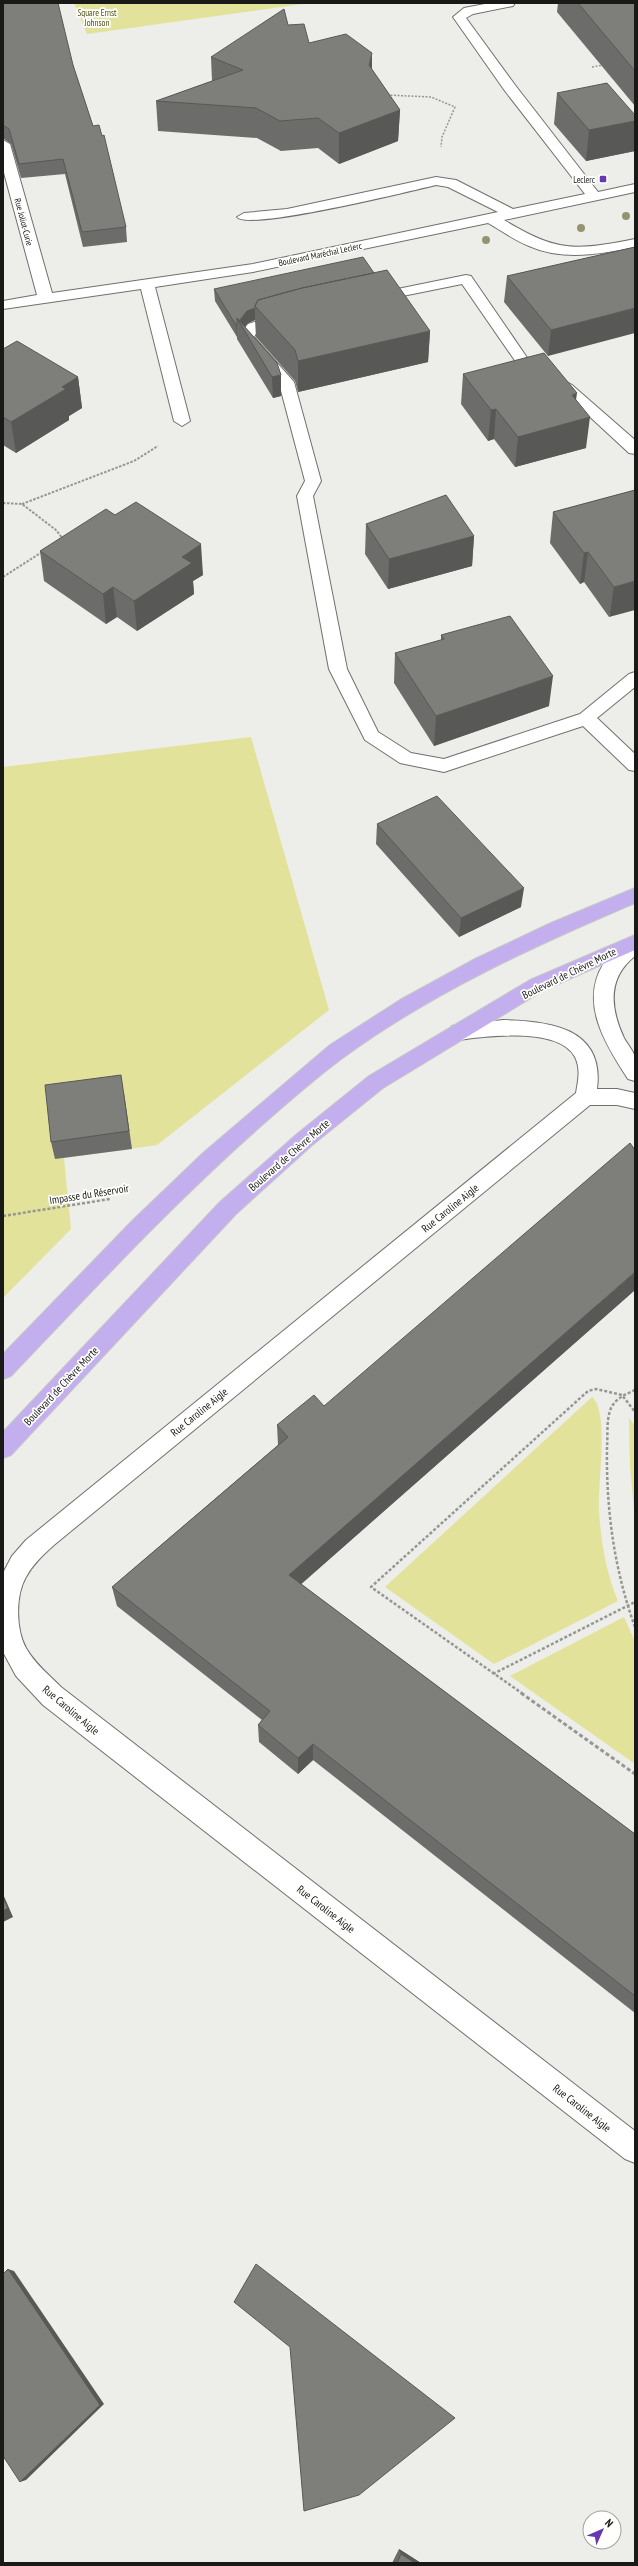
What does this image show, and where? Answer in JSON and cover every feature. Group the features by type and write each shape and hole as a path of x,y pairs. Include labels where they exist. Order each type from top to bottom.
{"main road":[{"path":"3,1369 178,1188 241,1130 336,1051 397,1012 506,952 568,923 635,895"},
{"name":"Boulevard de Chèvre Morte","path":"3,1448 228,1208 304,1140 376,1082 537,985 635,943"}],"street":[{"path":"509,3 470,11 459,17 510,88 594,196"},
{"name":"Rue Joliot-Curie","path":"3,144 46,300"},
{"path":"244,217 287,213 410,185 442,181 451,183 512,214"},
{"name":"Boulevard Maréchal Leclerc","path":"3,305 46,300 253,268 635,188"},
{"path":"490,218 542,246 572,251 605,249 635,243"},
{"path":"360,300 466,279 523,362 567,388 635,449"},
{"path":"147,284 182,421"},
{"path":"299,313 253,327 246,336 286,382 313,481 305,496 338,669 371,736 406,758 444,766 586,718 635,678"},
{"path":"586,718 635,765"},
{"path":"635,943 614,964 607,975 604,992 607,1022 619,1050 635,1073"},
{"path":"459,1032 517,1026 550,1032 564,1037 576,1046 588,1062 590,1079 586,1097 617,1096 635,1102"},
{"name":"Rue Caroline Aigle","path":"586,1097 30,1551 18,1568 11,1582 6,1610 12,1646 24,1667 52,1696 635,2148"}],"path":[{"path":"592,67 606,64"},
{"path":"382,95 436,98 448,101 455,107 453,116 441,142 442,159 448,176 442,181"},
{"path":"3,503 22,504 134,460 170,440 182,421"},
{"path":"22,504 56,530 63,539 56,544"},
{"path":"3,577 43,552"},
{"name":"Impasse du Réservoir","path":"3,1216 178,1188"},
{"path":"635,1412 622,1395 596,1390 588,1391 371,1587 635,1774"},
{"path":"635,1390 622,1395 610,1410 607,1483 615,1562 626,1606 635,1627"},
{"path":"493,1674 635,1602"}],"green space":[{"name":"Square Ernst Johnson","path":"74,3 310,3 87,34"},
{"path":"251,737 329,1010 157,1145 64,1158 71,1229 3,1298 3,767"},
{"path":"592,1397 597,1405 602,1433 599,1499 601,1534 607,1568 618,1601 494,1664 385,1587"},
{"path":"629,1418 635,1426 635,1521 630,1467"},
{"path":"624,1617 635,1642 635,1764 510,1676"}],"building":[{"path":"3,3 58,3 73,65 93,126 99,125 102,136 104,135 126,227 82,232 63,159 19,164 9,129 3,125"},
{"path":"578,3 635,3 635,71"},
{"path":"284,9 288,25 304,24 309,43 346,34 372,53 369,65 400,110 339,133 318,118 280,121 256,108 156,101 243,70 211,57"},
{"path":"607,83 635,115 635,121 589,130 557,93"},
{"path":"635,247 635,308 551,330 507,276"},
{"path":"363,257 374,273 302,288 258,300 255,308 247,311 239,321 237,318 236,325 214,289"},
{"path":"387,270 430,331 298,361 295,350 255,306 258,300 302,288"},
{"path":"237,318 277,363 281,375 272,377"},
{"path":"17,341 78,377 62,387 66,389 11,422 3,417 3,349"},
{"path":"544,353 577,393 572,395 590,417 518,437 496,409 491,410 463,374"},
{"path":"635,490 635,581 614,587 588,552 584,553 553,512"},
{"path":"446,495 474,536 389,559 366,524"},
{"path":"136,502 201,544 182,557 192,563 134,601 113,587 103,594 40,551 106,509 115,515"},
{"path":"510,616 553,676 436,716 395,653 444,639 441,635"},
{"path":"437,796 524,888 461,918 377,824"},
{"path":"121,1075 129,1131 51,1142 45,1085"},
{"path":"630,1143 635,1150 635,1272 289,1575 635,1834 635,1996 313,1744 298,1758 258,1725 270,1711 112,1587 288,1437 277,1425 314,1395 324,1406"},
{"path":"3,1898 8,1908 3,1911"},
{"path":"256,2264 455,2418 359,2495 304,2511 290,2347 234,2302"},
{"path":"8,2269 100,2405 20,2482 3,2456 3,2274"},
{"path":"401,2554 415,2563 397,2563"}],"place":[{"name":"Leclerc","path":"603,179"}]}
